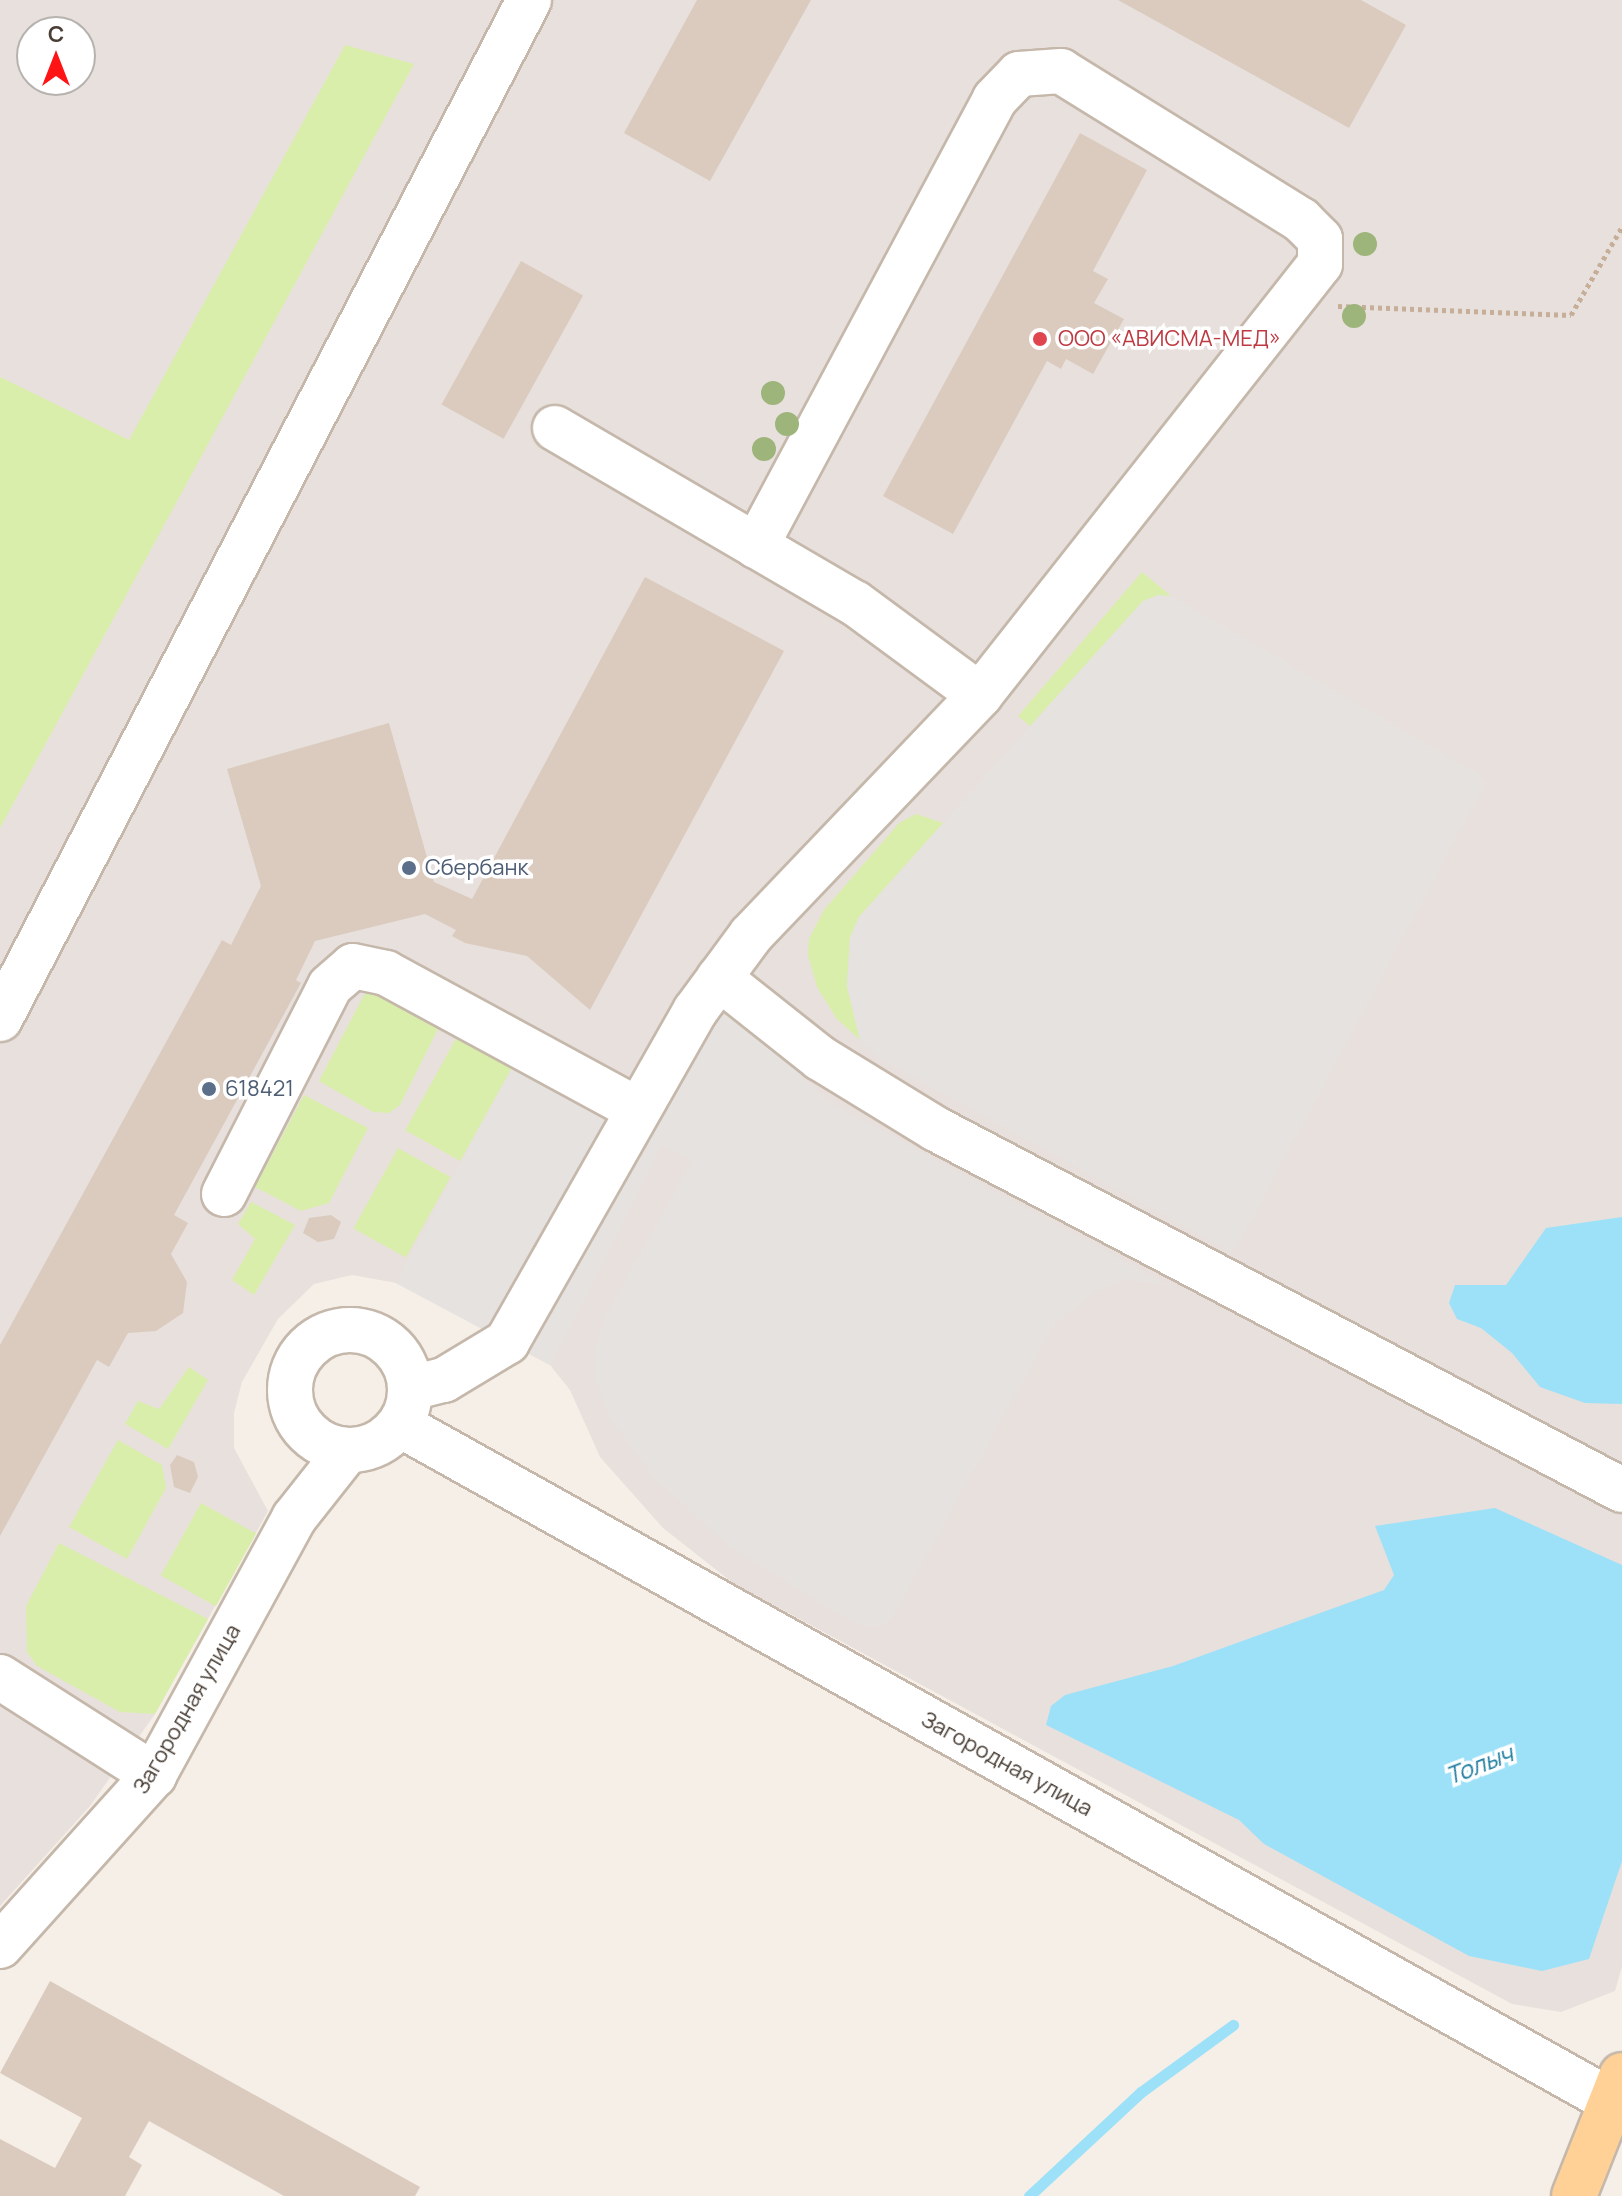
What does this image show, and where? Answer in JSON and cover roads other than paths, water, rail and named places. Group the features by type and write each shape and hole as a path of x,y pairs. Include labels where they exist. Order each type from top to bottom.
{"main road":[{"path":"1574,2196 1618,2088"}],"street":[{"path":"0,1019 529,0"},
{"path":"406,1406 397,1352 383,1339 346,1329 310,1344 290,1380 293,1410 310,1436 347,1451 386,1440 406,1406 507,1342 637,1109 719,978 751,935 980,695 1320,264 1320,239 1314,229 1061,71 1019,74 995,99 756,546"},
{"path":"555,428 900,633 980,695"},
{"path":"224,1194 330,986 353,966 386,973 637,1109"},
{"path":"719,978 820,1058 936,1129 1622,1490"},
{"name":"Загородная улица","path":"406,1406 1618,2088"},
{"name":"Загородная улица","path":"0,1946 154,1775 294,1518 347,1451"},
{"path":"0,1677 154,1775"}],"water":[{"path":"1622,1217 1622,1404 1585,1403 1540,1387 1512,1353 1481,1328 1457,1319 1449,1303 1455,1285 1506,1285 1546,1228"},
{"path":"1495,1508 1622,1565 1622,1861 1589,1959 1542,1971 1469,1956 1264,1844 1239,1820 1046,1725 1051,1706 1065,1695 1173,1666 1384,1590 1394,1575 1375,1526"}],"waterway":[{"name":"Толыч","path":"1029,2196 1141,2092 1233,2025"}],"place":[{"name":"ООО «АВИСМА-МЕД»","path":"1040,339"},
{"name":"Сбербанк","path":"409,868"},
{"name":"618421","path":"209,1089"}]}
